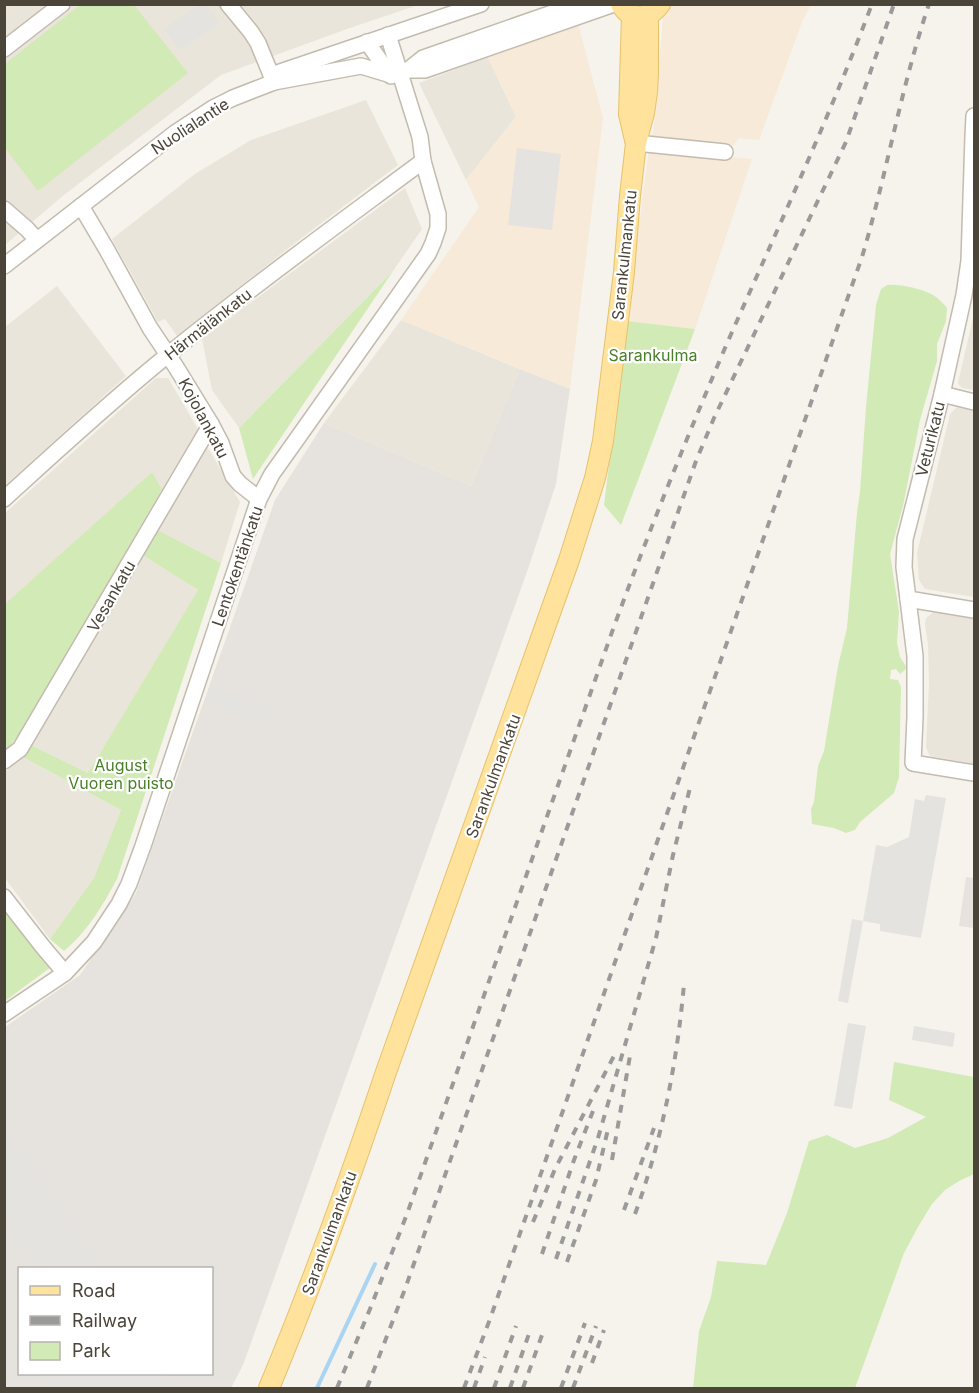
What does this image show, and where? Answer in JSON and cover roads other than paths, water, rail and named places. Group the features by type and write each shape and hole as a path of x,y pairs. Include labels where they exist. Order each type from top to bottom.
{"main road":[{"name":"Sarankulmankatu","path":"269,1389 313,1279 358,1155 528,678 595,478 603,441 624,272 636,143 645,113 648,73 640,10"}],"street":[{"path":"4,49 62,4"},
{"path":"228,4 258,43 272,78 368,42 481,4"},
{"path":"400,72 423,58 578,4"},
{"name":"Nuolialantie","path":"4,266 135,163 193,121 213,108 272,78 361,66 400,72 425,70 614,4"},
{"path":"388,35 400,72"},
{"path":"368,42 400,72"},
{"name":"Lentokentänkatu","path":"4,1014 65,973 94,942 119,904 143,846 259,499 272,474 428,254 433,243 439,222 438,214 423,161 420,137 400,72"},
{"name":"Veturikatu","path":"975,116 969,296 905,539 904,567 915,656 913,763 975,773"},
{"path":"636,143 725,152"},
{"name":"Härmälänkatu","path":"4,499 168,355 423,161"},
{"name":"Kojolankatu","path":"81,207 150,328 211,424 221,443 233,476 259,499"},
{"path":"4,209 37,240"},
{"path":"942,394 975,402"},
{"name":"Vesankatu","path":"4,761 20,749 211,424"},
{"path":"908,599 975,610"},
{"path":"4,897 65,973"}],"waterway":[{"path":"317,1388 375,1264"}],"railway":[{"path":"337,1388 407,1214 639,560 710,383 819,134 872,4"},
{"path":"367,1388 405,1289 696,461 714,418 846,142 894,4"},
{"path":"464,1388 862,257 910,67 929,4"},
{"path":"556,1259 598,1138 656,938 690,788"},
{"path":"635,1214 661,1130 673,1072 684,984"},
{"path":"612,1160 631,1050"},
{"path":"533,1222 555,1169 616,1052"},
{"path":"542,1254 593,1111"},
{"path":"567,1262 596,1180 609,1125"},
{"path":"624,1210 654,1128"},
{"path":"561,1388 585,1323"},
{"path":"494,1388 516,1326"},
{"path":"573,1388 596,1326"},
{"path":"592,1363 604,1330"},
{"path":"510,1388 530,1331"},
{"path":"523,1388 542,1335"},
{"path":"474,1388 485,1357"}],"park label":[{"name":"Sarankulma","path":"653,355"},
{"name":"August Vuoren puisto","path":"121,774"}]}
